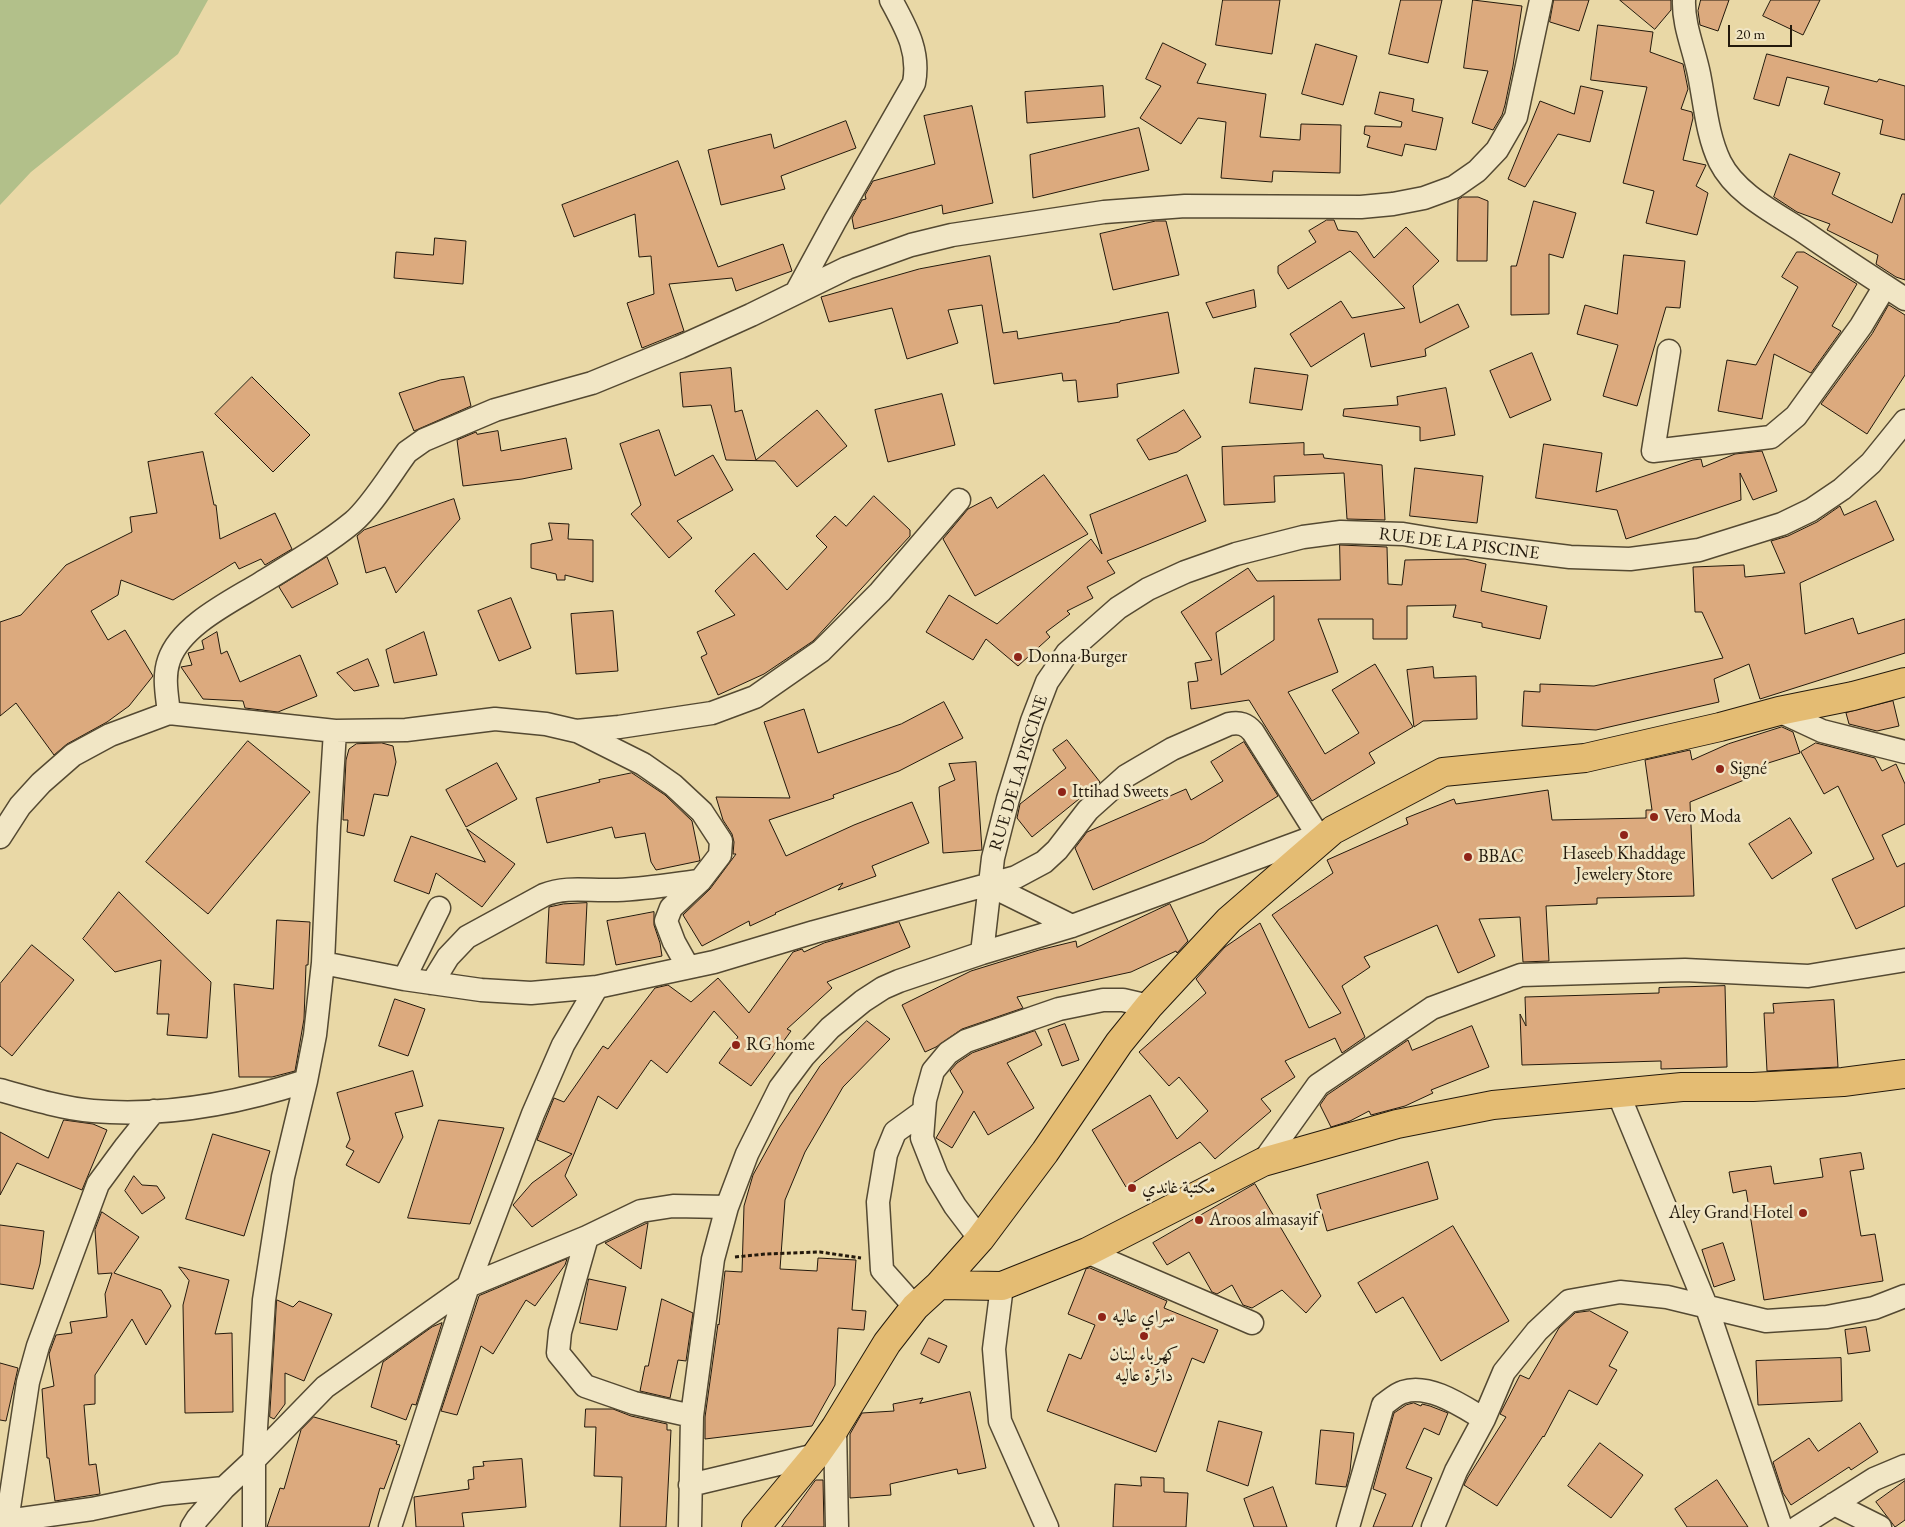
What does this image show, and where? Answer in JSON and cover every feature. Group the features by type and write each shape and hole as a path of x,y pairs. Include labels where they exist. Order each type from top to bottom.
{"main road":[{"path":"756,1527 816,1455 835,1428 887,1343 914,1307 939,1285 980,1239 1045,1152 1119,1043 1149,1006 1229,920 1325,832 1442,772 1585,758 1720,727 1779,711 1853,696 1905,682"},
{"path":"939,1285 1002,1286 1087,1252 1263,1162 1397,1124 1493,1105 1682,1087 1753,1087 1843,1082 1905,1074"}],"street":[{"path":"797,291 914,83 917,68 909,34 890,0"},
{"path":"169,713 166,684 169,661 174,648 184,637 205,618 317,548 356,520 407,452 415,446 424,440 495,410 592,383 752,315 797,291 847,268 911,245 952,235 1104,212 1185,206 1361,207 1393,204 1424,198 1454,187 1478,171 1497,150 1516,117 1541,0"},
{"path":"1684,0 1683,10 1696,60 1711,142 1730,178 1768,208 1905,299"},
{"path":"1669,351 1653,451 1771,437 1796,416 1860,326 1885,286"},
{"name":"RUE DE LA PISCINE","path":"982,953 993,858 1008,799 1032,721 1047,682 1067,653 1118,608 1148,589 1185,572 1244,552 1303,537 1341,532 1403,534 1456,543 1570,557 1630,559 1699,550 1782,524 1811,510 1842,489 1871,463 1905,420"},
{"path":"576,731 620,727 712,713 755,697 820,651 880,592 959,500"},
{"path":"1779,711 1822,731 1905,752"},
{"path":"0,837 20,806 73,755 110,735 169,713 335,731 406,730 495,719 546,724 576,731 644,764 673,785 702,812 721,841 720,855 700,881 671,908 666,921 674,942 688,968"},
{"path":"323,963 404,979 481,990 531,993 597,987 688,968 1016,877 1044,862 1057,850 1088,810 1126,776 1172,749 1229,724 1244,724 1253,732 1325,832 1072,926 898,981 863,1001 830,1028 804,1056 780,1088 748,1154 727,1206 713,1259 692,1416 690,1527"},
{"path":"254,1527 254,1460 264,1300 283,1177 315,1035 323,963 335,731"},
{"path":"432,983 448,957 467,937 544,895 557,890 583,888 612,890 700,881"},
{"path":"989,885 1072,926"},
{"path":"404,979 439,908"},
{"path":"1263,1162 1318,1085 1432,1008 1521,975 1685,970 1808,976 1905,960"},
{"path":"390,1527 468,1286 533,1114 563,1045 597,987"},
{"path":"980,1239 955,1206 937,1176 922,1138 924,1100 933,1071 948,1053 966,1041 1060,1009 1103,1000 1123,1000 1149,1006"},
{"path":"0,1090 92,1111 154,1111 234,1102 275,1092 306,1081"},
{"path":"1618,1093 1707,1308 1781,1527"},
{"path":"914,1307 882,1270 878,1202 886,1154 895,1132 924,1110"},
{"path":"154,1111 98,1184 38,1346 28,1382 3,1524 163,1494 224,1488"},
{"path":"192,1527 197,1518 224,1488 254,1460 324,1387 468,1286 587,1237 642,1211 673,1206 727,1206"},
{"path":"587,1237 560,1332 558,1353 586,1386 634,1404 692,1416"},
{"path":"1087,1252 1252,1323"},
{"path":"1002,1286 994,1349 1000,1421 1047,1527"},
{"path":"1433,1527 1456,1471 1484,1418 1504,1372 1537,1331 1569,1301 1620,1292 1667,1297 1766,1321 1827,1317 1874,1308 1905,1296"},
{"path":"1348,1527 1383,1404 1403,1392 1419,1389 1447,1398 1484,1418"},
{"path":"835,1428 837,1527"},
{"path":"690,1485 816,1455"},
{"path":"1798,1527 1874,1479 1905,1466"},
{"path":"1834,1504 1880,1527"}],"path":[{"path":"713,1259 766,1254 820,1252 868,1259 882,1270"}],"green space":[{"path":"0,0 208,0 178,54 31,172 0,205"}],"building":[{"path":"1223,0 1280,0 1272,54 1216,45"},
{"path":"1401,0 1442,0 1428,63 1389,54"},
{"path":"1473,0 1522,6 1505,105 1502,115 1493,130 1472,123 1488,71 1464,68"},
{"path":"1554,0 1589,0 1579,31 1550,22"},
{"path":"1620,0 1671,0 1671,10 1655,29"},
{"path":"1701,0 1729,0 1718,31 1700,25 1698,11"},
{"path":"1771,0 1820,0 1803,35 1763,16"},
{"path":"1598,25 1653,32 1650,52 1683,64 1688,89 1681,109 1692,112 1693,118 1683,160 1706,165 1696,186 1708,193 1697,235 1646,223 1654,191 1623,183 1647,87 1591,80"},
{"path":"1163,43 1206,64 1197,83 1266,94 1260,137 1300,140 1301,124 1341,125 1340,173 1273,171 1272,182 1221,178 1226,122 1198,118 1181,144 1140,118 1161,86 1146,79"},
{"path":"1316,44 1357,56 1343,105 1302,94"},
{"path":"1767,54 1877,82 1879,79 1905,86 1905,140 1880,134 1883,120 1824,104 1829,87 1787,77 1779,106 1754,99"},
{"path":"1103,86 1105,117 1027,123 1025,92"},
{"path":"1581,86 1603,91 1590,142 1558,134 1525,187 1508,179 1540,101 1574,114"},
{"path":"1380,92 1414,99 1412,111 1443,118 1436,150 1405,144 1402,156 1367,147 1370,136 1364,134 1365,126 1401,127 1402,122 1375,114"},
{"path":"972,106 993,203 943,214 942,205 854,229 852,218 862,200 866,199 865,195 873,181 935,164 924,116"},
{"path":"846,121 856,148 781,176 785,189 721,205 708,150 771,134 774,148"},
{"path":"1139,128 1149,170 1033,198 1030,155"},
{"path":"1790,154 1840,173 1832,194 1892,223 1902,194 1905,194 1905,280 1896,277 1876,264 1878,255 1827,230 1830,224 1797,212 1774,197"},
{"path":"678,161 718,267 783,244 792,271 736,291 732,278 669,284 684,331 642,348 627,303 654,294 651,256 639,257 635,214 574,237 562,205"},
{"path":"1463,197 1478,197 1488,201 1487,261 1457,261 1458,200"},
{"path":"1534,201 1576,213 1563,258 1549,254 1549,314 1511,315 1511,266 1516,266"},
{"path":"1327,220 1334,220 1338,230 1357,232 1374,258 1406,227 1439,261 1413,286 1420,323 1458,304 1469,327 1425,349 1426,356 1371,367 1364,333 1311,367 1290,334 1341,301 1352,318 1405,308 1350,251 1288,289 1278,273 1278,266 1316,242 1309,231"},
{"path":"1156,221 1166,221 1179,275 1113,290 1100,234"},
{"path":"435,238 466,241 463,284 394,278 396,252 433,255"},
{"path":"1797,252 1804,252 1857,284 1832,326 1841,331 1811,373 1774,354 1762,419 1718,411 1727,360 1756,365 1798,287 1782,277"},
{"path":"1624,255 1685,261 1680,308 1666,307 1637,406 1603,396 1618,345 1577,334 1585,305 1617,314"},
{"path":"990,256 1003,333 1017,331 1018,339 1168,312 1179,373 1117,384 1118,397 1078,402 1076,380 1063,381 1062,373 994,384 982,305 948,310 958,343 907,359 892,308 829,322 821,297 919,269"},
{"path":"1254,290 1256,307 1213,318 1206,303"},
{"path":"1889,305 1905,315 1905,375 1867,434 1821,404 1872,334"},
{"path":"1532,353 1551,400 1510,418 1490,371"},
{"path":"731,368 735,412 742,410 756,460 817,410 847,446 797,487 775,461 726,460 711,405 683,407 680,373"},
{"path":"1255,368 1308,375 1302,410 1250,403"},
{"path":"252,377 310,435 273,472 215,414"},
{"path":"464,377 471,406 414,431 399,393 440,380"},
{"path":"1446,388 1455,435 1420,441 1420,427 1343,416 1344,409 1398,405 1397,397"},
{"path":"942,394 955,445 888,462 875,410"},
{"path":"1184,410 1201,437 1177,452 1149,460 1137,440"},
{"path":"659,430 675,476 713,455 733,490 677,521 692,538 669,558 631,514 641,505 620,444"},
{"path":"498,431 501,451 566,438 572,469 522,479 463,486 457,440 476,432 477,434"},
{"path":"1304,443 1304,455 1323,454 1324,458 1382,465 1385,520 1347,519 1344,473 1274,476 1275,502 1224,505 1222,447"},
{"path":"1544,444 1602,453 1596,492 1693,460 1701,459 1703,467 1735,454 1762,451 1777,491 1753,500 1740,473 1741,500 1626,539 1617,510 1536,498"},
{"path":"203,452 214,505 216,505 220,539 275,513 292,549 265,565 261,559 239,569 235,562 173,600 121,580 118,595 91,611 108,640 125,630 153,676 129,706 107,722 67,744 54,755 16,703 0,716 0,622 21,615 66,565 132,532 130,517 157,513 148,462"},
{"path":"1415,468 1483,476 1477,523 1410,516"},
{"path":"1044,475 1088,534 975,596 943,539 968,509 991,497 997,508"},
{"path":"1187,475 1206,521 1107,561 1115,573 1087,587 1093,598 1067,611 1070,614 1046,632 1050,637 1018,666 986,639 973,660 926,632 949,595 997,624 1091,539 1102,554 1090,515"},
{"path":"874,496 910,530 910,536 813,641 764,674 718,695 701,657 707,654 697,632 735,615 715,591 754,553 787,590 827,547 816,536 835,516 846,526"},
{"path":"454,499 460,519 396,593 385,567 366,573 357,536 364,530"},
{"path":"1876,501 1894,540 1800,583 1805,634 1853,618 1858,634 1905,619 1905,653 1760,699 1749,664 1714,679 1719,702 1596,730 1522,726 1524,691 1540,692 1540,684 1594,686 1723,658 1702,612 1695,612 1693,567 1744,565 1745,577 1785,573 1771,541 1788,536 1817,522 1840,506 1844,515"},
{"path":"549,523 569,524 568,539 593,540 593,582 565,575 565,580 557,580 556,574 531,568 531,544 552,540"},
{"path":"1340,545 1387,547 1388,584 1402,585 1405,560 1465,559 1486,564 1481,591 1547,606 1540,639 1482,627 1482,623 1453,617 1456,605 1407,606 1407,639 1373,639 1373,619 1318,619 1338,672 1288,692 1325,754 1359,733 1332,690 1375,664 1413,727 1369,753 1375,763 1312,801 1249,700 1191,709 1188,682 1198,681 1195,663 1212,660 1181,612 1248,568 1257,581 1340,580","holes":["1274,596 1274,640 1221,675 1216,633"]},
{"path":"327,557 338,584 292,608 279,587"},
{"path":"511,598 531,648 499,661 478,611"},
{"path":"613,611 618,671 576,674 571,614"},
{"path":"217,632 221,654 227,651 240,682 300,655 317,696 278,712 245,708 243,701 203,699 181,667 192,665 188,653 204,649 202,641"},
{"path":"424,632 437,675 394,683 386,650"},
{"path":"368,659 379,686 354,691 337,673"},
{"path":"1433,667 1434,678 1476,676 1477,719 1423,721 1414,727 1407,670"},
{"path":"1893,701 1899,726 1877,731 1849,724 1846,713"},
{"path":"944,702 963,738 899,771 833,795 834,798 769,820 786,856 854,825 912,802 929,843 872,866 876,876 838,890 843,883 750,926 749,921 702,946 683,915 710,889 736,854 733,854 734,842 732,834 723,820 716,797 790,798 764,722 804,709 818,753 901,724"},
{"path":"1782,727 1793,732 1800,753 1746,770 1749,778 1690,802 1694,896 1597,898 1597,904 1546,906 1549,961 1523,962 1520,917 1479,919 1495,956 1458,973 1437,925 1364,957 1370,967 1342,986 1365,1037 1342,1053 1335,1038 1285,1061 1295,1077 1261,1099 1271,1111 1215,1159 1200,1142 1126,1187 1092,1130 1150,1095 1177,1139 1208,1111 1179,1077 1169,1086 1139,1052 1206,993 1196,979 1225,947 1260,923 1309,1028 1341,1013 1272,915 1333,873 1327,860 1408,824 1406,818 1454,799 1456,804 1548,790 1552,820 1646,818 1646,810 1652,810 1645,760 1690,750 1692,760 1728,744"},
{"name":"Ittihad Sweets","path":"1067,740 1100,782 1032,837 1017,818 1020,804 1066,768 1053,750"},
{"path":"248,741 310,792 208,914 146,862"},
{"path":"1244,742 1278,796 1204,842 1093,890 1075,848 1087,832 1186,789 1191,800 1223,781 1211,762"},
{"path":"382,743 393,746 396,762 388,796 374,794 364,836 347,832 348,820 343,820 346,760 349,749 356,744"},
{"path":"1816,743 1875,758 1882,771 1896,764 1905,784 1905,824 1882,835 1897,867 1905,863 1905,906 1856,929 1832,879 1874,859 1838,786 1824,794 1801,752"},
{"path":"976,762 982,850 943,853 939,787 955,780 949,764"},
{"path":"497,763 517,799 466,827 446,790"},
{"path":"632,773 665,795 692,821 699,861 656,870 651,862 645,833 615,838 612,827 547,843 536,798 600,782 599,780"},
{"path":"1790,818 1812,853 1772,879 1749,844"},
{"path":"467,829 515,864 482,907 436,873 429,894 394,881 411,836 485,862"},
{"path":"119,892 211,982 207,1038 167,1035 169,1014 157,1014 161,960 115,972 83,939"},
{"path":"587,903 584,965 546,963 549,907 563,904"},
{"path":"1170,904 1188,941 1177,953 1176,951 1131,972 1017,997 1023,1008 962,1029 936,1047 925,1052 902,1005 971,971 1039,950 1076,941 1077,947"},
{"path":"654,912 654,925 662,956 616,965 607,921"},
{"path":"277,920 310,922 304,1019 295,1071 272,1077 239,1077 234,984 273,989"},
{"path":"899,922 910,947 827,982 832,988 787,1029 791,1031 751,1086 719,1063 738,1037 714,1011 667,1073 651,1060 617,1109 598,1096 565,1176 577,1195 532,1227 513,1205 532,1183 572,1154 537,1140 554,1098 564,1102 603,1046 608,1049 655,988 668,985 691,1002 718,978 749,1013 793,952 802,949 804,952 824,943"},
{"path":"32,945 74,980 12,1056 0,1046 0,984"},
{"path":"1725,986 1727,1067 1661,1069 1661,1061 1522,1065 1520,1014 1526,1026 1525,997 1659,993 1659,988"},
{"path":"395,999 425,1009 408,1056 379,1046"},
{"path":"1834,1000 1838,1067 1767,1071 1764,1013 1774,1013 1773,1004"},
{"path":"867,1021 890,1039 843,1087 805,1152 785,1200 780,1269 817,1271 818,1258 856,1260 852,1310 866,1311 864,1330 838,1328 835,1385 812,1426 705,1439 705,1417 725,1271 742,1272 744,1206 753,1175 779,1128 820,1066"},
{"path":"1065,1024 1079,1060 1062,1066 1048,1030"},
{"path":"1472,1026 1489,1067 1431,1090 1433,1093 1405,1106 1371,1115 1369,1111 1350,1121 1331,1127 1320,1105 1327,1095 1408,1040 1412,1050"},
{"path":"1035,1031 1042,1045 1007,1063 1034,1108 988,1135 974,1111 952,1148 936,1138 963,1092 950,1071 957,1063 972,1053"},
{"path":"413,1071 423,1106 395,1113 403,1137 379,1183 346,1165 354,1151 346,1147 350,1139 337,1093"},
{"path":"64,1120 93,1124 107,1130 82,1190 17,1163 0,1195 0,1132 48,1158"},
{"path":"439,1120 504,1128 470,1224 408,1218"},
{"path":"213,1134 270,1151 244,1236 186,1219"},
{"name":"Aley Grand Hotel","path":"1861,1153 1864,1169 1850,1171 1861,1236 1875,1234 1883,1281 1764,1300 1746,1190 1733,1193 1729,1172 1771,1166 1774,1184 1823,1177 1820,1159"},
{"path":"1428,1162 1438,1199 1327,1231 1317,1195"},
{"path":"134,1176 142,1185 157,1186 165,1198 142,1214 125,1191"},
{"path":"1255,1184 1321,1296 1306,1313 1282,1290 1252,1308 1243,1305 1232,1285 1217,1294 1212,1292 1189,1252 1167,1265 1153,1243"},
{"path":"102,1212 139,1237 114,1273 161,1290 171,1306 146,1345 132,1319 95,1375 95,1404 84,1405 89,1465 96,1464 100,1494 55,1501 49,1458 47,1458 42,1389 54,1386 49,1354 56,1335 72,1333 70,1322 107,1317 105,1294 112,1273 98,1274 95,1230"},
{"path":"648,1223 641,1269 605,1243 645,1224"},
{"path":"0,1225 44,1231 40,1264 33,1289 0,1284"},
{"path":"1453,1226 1509,1321 1441,1361 1403,1297 1376,1313 1358,1283"},
{"path":"1723,1243 1735,1280 1714,1287 1702,1250"},
{"path":"567,1259 565,1265 535,1306 526,1300 493,1354 481,1346 457,1415 441,1411 479,1296"},
{"path":"179,1267 229,1280 215,1334 232,1333 233,1412 185,1413 183,1305 189,1281"},
{"path":"1090,1268 1167,1301 1164,1308 1218,1330 1204,1363 1192,1358 1156,1452 1047,1411 1069,1354 1081,1359 1095,1325 1068,1314 1086,1269"},
{"path":"589,1279 626,1287 617,1330 580,1323"},
{"path":"662,1299 693,1313 686,1361 678,1360 670,1398 640,1391 645,1366 648,1366"},
{"path":"277,1300 293,1307 299,1301 332,1314 304,1381 285,1373 285,1404 274,1419 270,1417"},
{"path":"1590,1311 1628,1332 1609,1366 1617,1370 1597,1405 1569,1390 1544,1437 1497,1506 1464,1485 1506,1417 1500,1414 1520,1375 1529,1379 1559,1328 1575,1313"},
{"path":"442,1323 416,1405 412,1404 406,1420 371,1407 383,1362 432,1327"},
{"path":"1866,1327 1870,1351 1848,1354 1845,1330"},
{"path":"929,1338 947,1346 939,1363 921,1354"},
{"path":"1841,1358 1842,1401 1758,1405 1756,1361"},
{"path":"0,1363 18,1368 6,1421 0,1420"},
{"path":"970,1392 986,1468 958,1474 957,1469 890,1484 891,1495 850,1498 850,1434 862,1413 894,1411 893,1404 923,1398 920,1403"},
{"path":"1414,1403 1421,1406 1422,1404 1430,1406 1448,1413 1439,1435 1424,1428 1406,1468 1432,1478 1412,1527 1373,1527 1386,1494 1373,1489 1394,1413 1406,1405"},
{"path":"586,1409 613,1409 631,1416 667,1424 667,1430 671,1430 666,1527 620,1527 622,1477 594,1476 596,1427 585,1427"},
{"path":"314,1417 397,1441 396,1444 400,1445 384,1489 380,1488 369,1527 267,1527 280,1488 284,1489 301,1430"},
{"path":"1219,1421 1262,1432 1248,1486 1207,1471"},
{"path":"1860,1423 1878,1452 1851,1470 1849,1467 1791,1505 1783,1493 1773,1462 1809,1438 1818,1451"},
{"path":"1321,1430 1354,1433 1350,1471 1346,1487 1316,1484"},
{"path":"1600,1443 1643,1475 1611,1518 1568,1486"},
{"path":"522,1459 526,1507 462,1513 464,1527 416,1527 414,1497 469,1489 468,1480 474,1479 473,1467 484,1466 483,1462"},
{"path":"1141,1477 1164,1478 1164,1492 1188,1493 1186,1527 1113,1527 1115,1484 1141,1486"},
{"path":"816,1480 823,1480 824,1527 782,1527"},
{"path":"1717,1480 1748,1527 1687,1527 1675,1509"},
{"path":"1905,1481 1905,1520 1895,1527 1876,1502"},
{"path":"1273,1487 1287,1527 1254,1527 1244,1499"}],"place":[{"name":"Donna Burger","path":"1018,657"},
{"name":"Signé","path":"1720,769"},
{"name":"Ittihad Sweets","path":"1062,792"},
{"name":"Vero Moda","path":"1654,817"},
{"name":"Haseeb Khaddage Jewelery Store","path":"1624,835"},
{"name":"BBAC","path":"1468,857"},
{"name":"RG home","path":"736,1045"},
{"name":"مكتبة غاندي","path":"1132,1188"},
{"name":"Aley Grand Hotel","path":"1803,1213"},
{"name":"Aroos almasayif","path":"1199,1220"},
{"name":"سراي عاليه","path":"1102,1317"},
{"name":"كهرباء لبنان دائرة عاليه","path":"1144,1336"}]}
